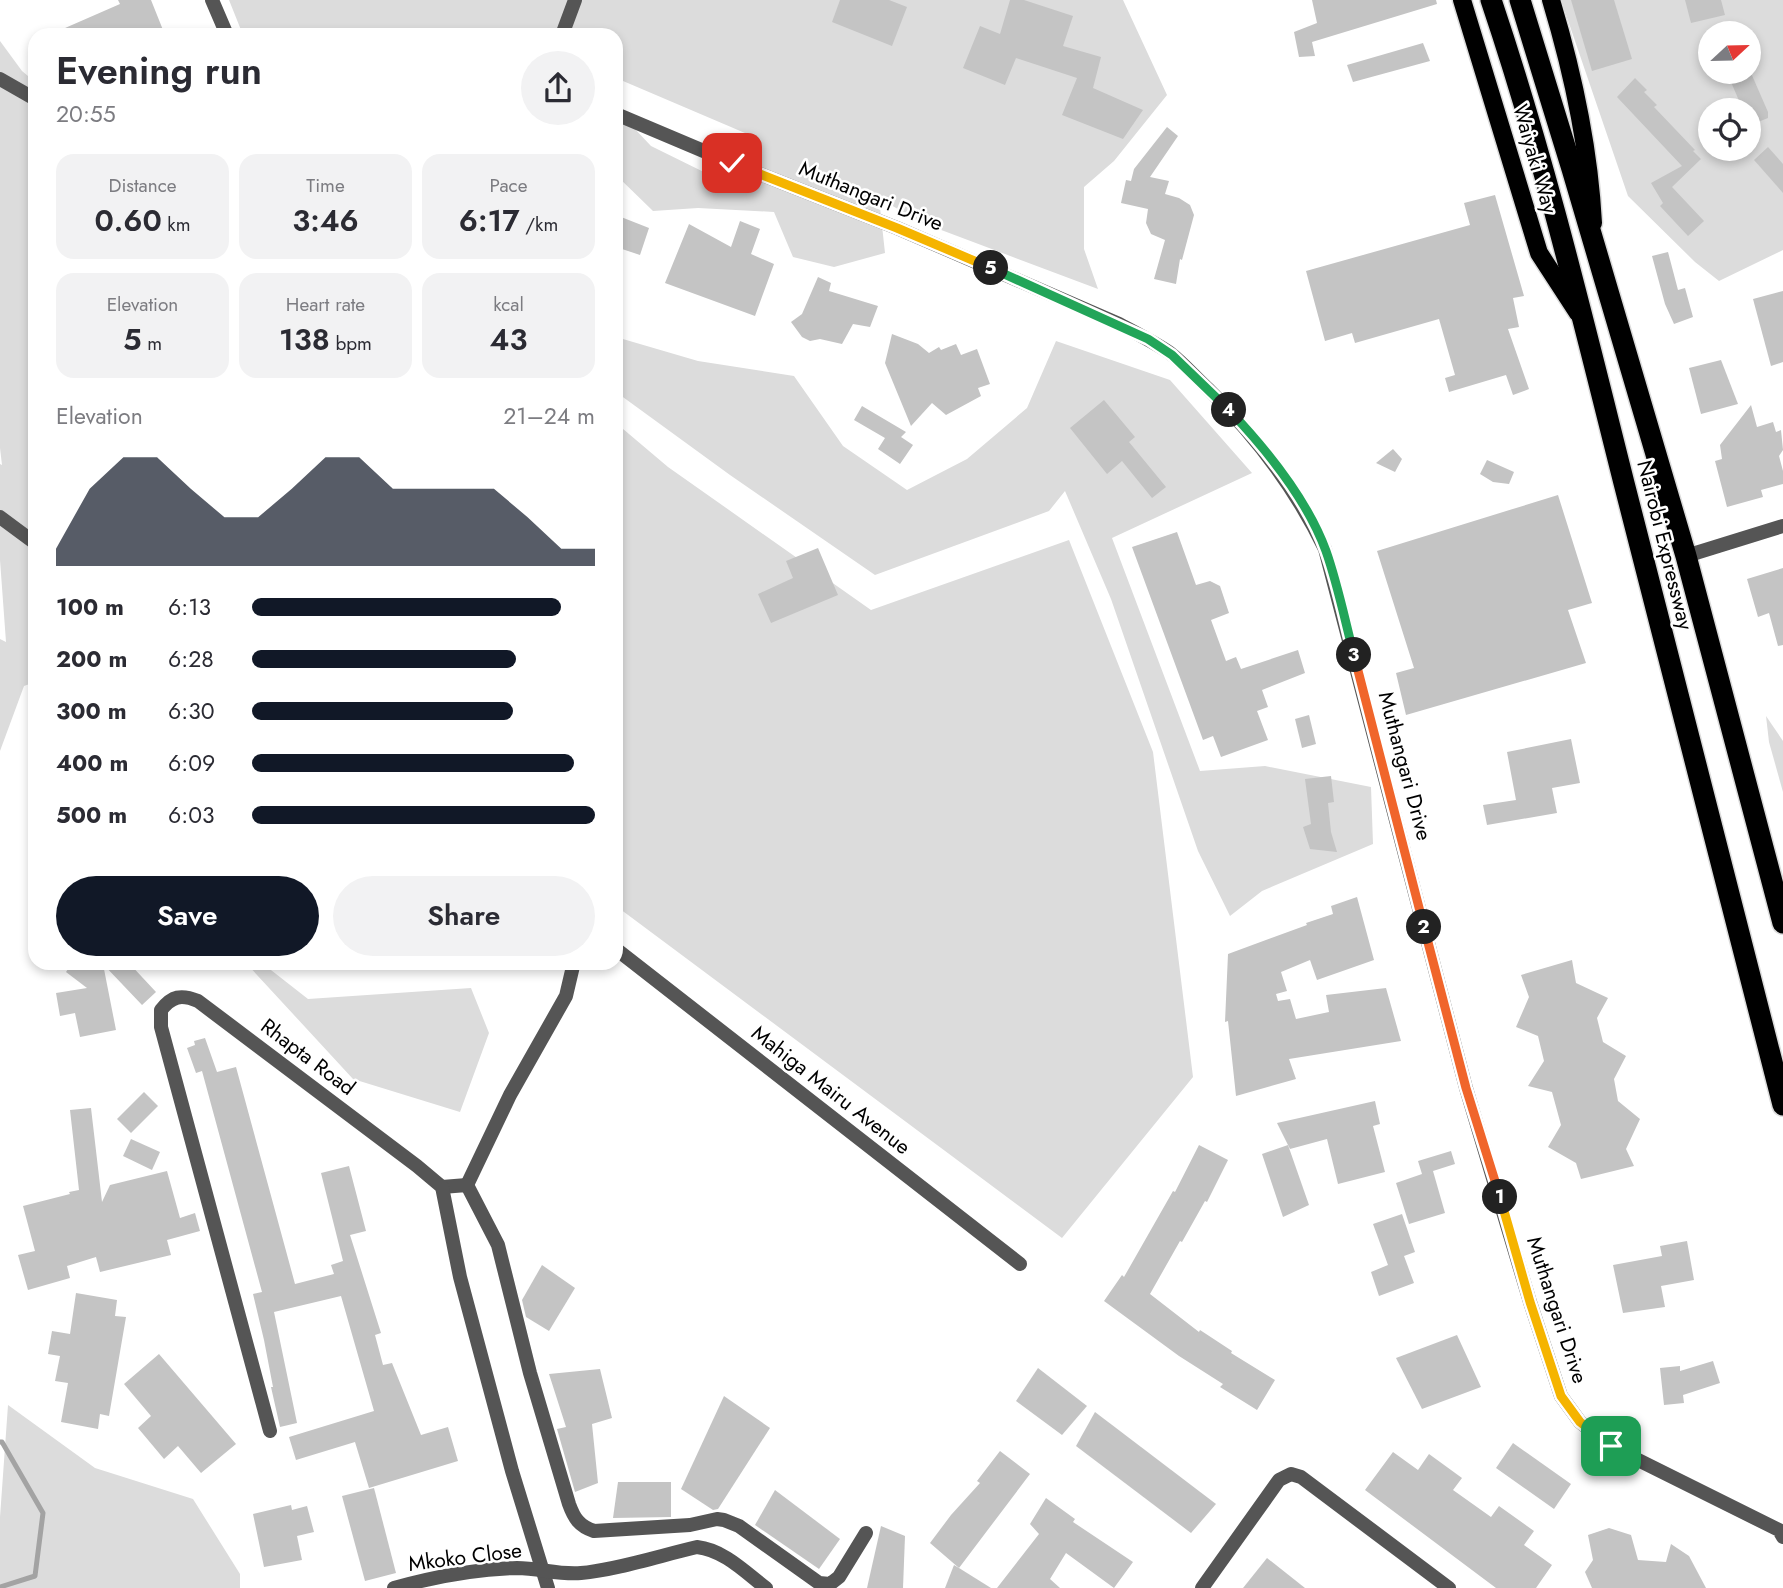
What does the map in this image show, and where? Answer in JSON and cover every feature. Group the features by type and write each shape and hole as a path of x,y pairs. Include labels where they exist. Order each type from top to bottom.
{"highway":[{"name":"Nairobi Expressway","path":"1491,0 1558,218 1783,1105"},
{"name":"Nairobi Expressway","path":"1520,0 1686,556 1783,923"}],"main road":[{"name":"Waiyaki Way","path":"1462,0 1539,253 1584,321"},
{"name":"Waiyaki Way","path":"1551,0 1568,55 1591,176 1594,244"}],"street":[{"path":"212,0 224,28"},
{"path":"565,28 575,0"},
{"path":"0,79 28,95"},
{"name":"Muthangari Drive","path":"623,117 897,228 1138,334 1172,355 1231,411 1255,440 1307,512 1325,549 1466,1088 1561,1396 1580,1422 1610,1446 1779,1530 1783,1537"},
{"path":"0,517 28,537"},
{"path":"1686,556 1783,526"},
{"name":"Mahiga Mairu Avenue","path":"623,954 1020,1264"},
{"path":"467,1185 510,1095 566,996 572,970"},
{"name":"Rhapta Road","path":"270,1432 162,1027 161,1010 170,999 177,997 184,996 198,1001 442,1187"},
{"path":"467,1185 442,1187 460,1277 512,1471 548,1588"},
{"path":"467,1185 498,1245 530,1373 569,1504 574,1517 583,1527 594,1531 724,1520 739,1526 819,1583 830,1584 838,1577 866,1534"},
{"path":"1202,1588 1279,1480 1291,1474 1301,1477 1449,1588"},
{"name":"Mkoko Close","path":"394,1588 418,1581 518,1568 564,1575 586,1573 697,1547 710,1548 722,1555 766,1588"}],"shaded area":[{"path":"229,0 1123,0 1167,95 1114,161 1084,187 1084,249 1098,289 920,222 879,198 885,253 834,267 793,257 774,212 698,208 653,211 623,182 623,116 651,146 722,181 752,136 623,81 623,28 240,28"},
{"path":"1561,0 1783,0 1783,250 1719,281 1695,262 1628,196"},
{"path":"0,41 28,76 28,685 24,686 0,751 0,639 6,642 0,560"},
{"path":"623,339 698,361 794,376 843,446 907,490 967,459 1027,408 1056,341 1170,380 1252,473 1112,538 1200,771 1265,766 1371,787 1373,844 1262,891 1230,916 1198,851 1111,599 1065,491 1049,511 875,575 623,397"},
{"path":"623,429 668,467 871,610 1069,540 1153,752 1193,1077 1062,1238 623,911"},
{"path":"1766,716 1783,741 1783,792 1769,742"},
{"path":"252,970 271,970 308,999 471,988 489,1033 460,1112 353,1079"},
{"path":"8,1405 95,1468 193,1499 240,1574 240,1588 0,1588 0,1517"}],"building":[{"path":"118,0 151,0 162,28 65,28 120,4"},
{"path":"840,0 889,0 907,7 892,46 832,22"},
{"path":"1010,0 1024,0 1073,16 1063,46 1101,57 1093,88 1143,110 1123,139 1062,115 1077,78 1016,58 1005,85 963,68 980,26 1000,34"},
{"path":"1312,0 1436,0 1437,4 1312,42 1315,56 1299,57 1294,32 1317,23"},
{"path":"1571,0 1614,0 1632,59 1592,71"},
{"path":"1685,0 1721,0 1725,15 1691,23"},
{"path":"1423,43 1430,61 1353,82 1347,65"},
{"path":"1635,78 1657,105 1654,107 1695,150 1693,151 1699,161 1672,187 1704,221 1688,236 1660,206 1663,203 1651,183 1682,166 1617,97"},
{"path":"1732,84 1756,84 1768,112 1768,118 1761,121 1761,98 1738,98"},
{"path":"1167,127 1178,136 1150,177 1169,181 1165,194 1190,205 1194,215 1182,260 1180,259 1176,284 1154,279 1165,240 1151,234 1146,223 1148,209 1121,203 1126,180 1131,181 1134,169"},
{"path":"1768,147 1783,164 1783,193 1755,161 1761,161 1761,154"},
{"path":"1495,195 1524,296 1513,298 1519,327 1508,329 1529,389 1513,395 1506,375 1449,392 1445,378 1455,375 1439,319 1355,343 1352,333 1325,341 1306,271 1470,225 1464,203"},
{"path":"623,218 649,228 640,255 623,249"},
{"path":"740,221 760,229 751,254 774,264 755,316 665,283 689,224 731,247"},
{"path":"1668,252 1678,290 1685,288 1693,317 1674,324 1665,304 1652,256"},
{"path":"818,277 831,283 829,291 878,306 870,327 853,324 842,344 820,339 810,341 802,337 791,322 802,314"},
{"path":"1783,291 1783,362 1771,366 1753,299"},
{"path":"892,334 918,344 929,353 939,347 941,350 956,344 961,355 977,349 990,384 978,388 981,396 946,415 932,403 911,426 885,363"},
{"path":"1721,360 1738,404 1701,414 1689,368"},
{"path":"1104,400 1135,437 1129,442 1166,487 1152,498 1122,461 1107,474 1070,428"},
{"path":"1751,405 1757,427 1773,422 1776,432 1781,430 1783,450 1779,456 1783,484 1761,490 1763,497 1727,507 1715,461 1722,459 1720,445"},
{"path":"862,406 906,432 901,437 913,445 900,464 878,449 885,438 854,420"},
{"path":"1393,449 1402,459 1395,472 1376,463"},
{"path":"1487,460 1514,472 1509,484 1493,482 1480,474"},
{"path":"1558,495 1592,603 1568,610 1586,663 1406,715 1396,673 1414,668 1377,551"},
{"path":"1177,532 1196,585 1210,581 1220,586 1229,613 1211,620 1226,661 1236,657 1241,669 1298,650 1305,673 1262,690 1268,707 1257,711 1268,740 1221,757 1213,736 1203,740 1132,547"},
{"path":"818,548 838,595 771,623 758,594 793,578 786,561"},
{"path":"1783,568 1783,645 1778,646 1769,613 1758,617 1747,579"},
{"path":"1309,715 1316,744 1302,748 1295,719"},
{"path":"1571,739 1580,783 1552,788 1557,813 1487,825 1483,805 1516,800 1507,752"},
{"path":"1331,776 1334,802 1328,803 1331,832 1337,852 1310,849 1303,827 1311,824 1305,779"},
{"path":"1357,897 1374,960 1317,980 1310,960 1281,972 1287,991 1276,994 1278,1001 1290,999 1296,1019 1329,1012 1326,995 1386,988 1401,1041 1289,1059 1296,1079 1236,1096 1228,1021 1225,1022 1228,954 1333,914 1331,906"},
{"path":"1572,960 1576,983 1608,998 1597,1018 1603,1042 1626,1056 1614,1079 1618,1101 1640,1119 1626,1149 1634,1166 1581,1179 1576,1163 1548,1147 1561,1125 1552,1092 1528,1086 1544,1061 1538,1036 1516,1027 1529,997 1521,975"},
{"path":"104,970 116,1030 80,1037 75,1013 60,1016 56,993 87,988 66,972"},
{"path":"109,970 135,970 156,992 142,1005"},
{"path":"205,1038 217,1072 236,1067 295,1284 334,1274 331,1265 343,1261 321,1173 349,1166 366,1231 350,1235 381,1333 375,1335 383,1365 392,1363 421,1435 448,1427 458,1461 369,1488 355,1442 296,1460 289,1437 374,1411 341,1296 274,1312 297,1423 280,1427 253,1294 262,1292 202,1071 196,1073 187,1048 195,1045 194,1041"},
{"path":"144,1092 158,1106 131,1133 117,1119"},
{"path":"1375,1101 1380,1124 1373,1126 1385,1172 1338,1184 1327,1139 1290,1149 1277,1123"},
{"path":"91,1108 102,1202 110,1185 167,1171 180,1218 195,1213 200,1231 167,1240 171,1255 100,1272 96,1257 67,1266 70,1278 28,1290 18,1255 35,1251 23,1206 79,1190 70,1110"},
{"path":"131,1139 160,1152 152,1170 123,1156"},
{"path":"1199,1145 1228,1160 1207,1202 1205,1201 1182,1242 1180,1241 1150,1294 1199,1332 1200,1330 1275,1380 1257,1410 1220,1387 1223,1384 1179,1356 1104,1301 1122,1275 1124,1277 1173,1191 1175,1192"},
{"path":"1288,1145 1309,1205 1283,1217 1262,1154"},
{"path":"1451,1151 1455,1164 1433,1171 1445,1213 1409,1224 1396,1183 1422,1174 1418,1161"},
{"path":"1402,1214 1415,1252 1404,1256 1414,1283 1379,1296 1371,1272 1388,1265 1373,1224"},
{"path":"1687,1241 1694,1280 1661,1286 1665,1307 1623,1313 1613,1265 1662,1256 1660,1246"},
{"path":"542,1265 575,1288 549,1331 526,1317 522,1300"},
{"path":"76,1293 117,1300 115,1316 126,1317 109,1416 100,1414 98,1429 61,1422 68,1383 55,1381 60,1356 48,1354 52,1331 70,1334"},
{"path":"1457,1335 1481,1387 1422,1409 1396,1358"},
{"path":"159,1354 236,1444 201,1473 178,1446 164,1459 138,1428 151,1416 124,1384"},
{"path":"1713,1361 1720,1383 1683,1395 1684,1403 1664,1405 1660,1368 1680,1366 1680,1371"},
{"path":"1038,1368 1087,1406 1062,1435 1016,1401"},
{"path":"600,1369 612,1418 592,1424 598,1483 575,1492 557,1429 566,1427 549,1374"},
{"path":"724,1396 770,1428 718,1509 713,1510 681,1489"},
{"path":"1095,1412 1216,1504 1191,1533 1076,1446"},
{"path":"1513,1443 1571,1484 1554,1509 1496,1468"},
{"path":"1000,1451 1030,1474 959,1568 930,1543 980,1483 977,1481"},
{"path":"1393,1452 1418,1470 1429,1454 1462,1478 1453,1490 1491,1517 1499,1506 1534,1531 1524,1545 1552,1565 1536,1588 1496,1588 1365,1490"},
{"path":"618,1482 671,1482 671,1517 613,1518"},
{"path":"374,1488 396,1573 365,1581 342,1496"},
{"path":"775,1490 840,1539 819,1569 755,1525"},
{"path":"1046,1498 1075,1519 1073,1522 1133,1562 1114,1588 1066,1553 1050,1579 1060,1588 997,1588 1039,1534 1030,1524"},
{"path":"291,1505 292,1510 307,1506 314,1532 297,1536 302,1560 264,1567 253,1514"},
{"path":"881,1526 905,1536 903,1588 867,1588"},
{"path":"1609,1528 1631,1535 1638,1560 1666,1562 1671,1544 1689,1556 1706,1588 1592,1588 1585,1572 1593,1560 1588,1535"},
{"path":"1267,1558 1305,1588 1243,1588"},
{"path":"954,1565 959,1568 991,1588 945,1588"}],"waterway":[{"path":"0,1442 43,1513 35,1576 0,1587"}],"route":[{"path":"732,163 897,228 1148,339 1172,355 1231,411 1283,476 1307,512 1325,549 1335,579 1466,1088 1561,1396 1580,1422 1611,1446"}]}
